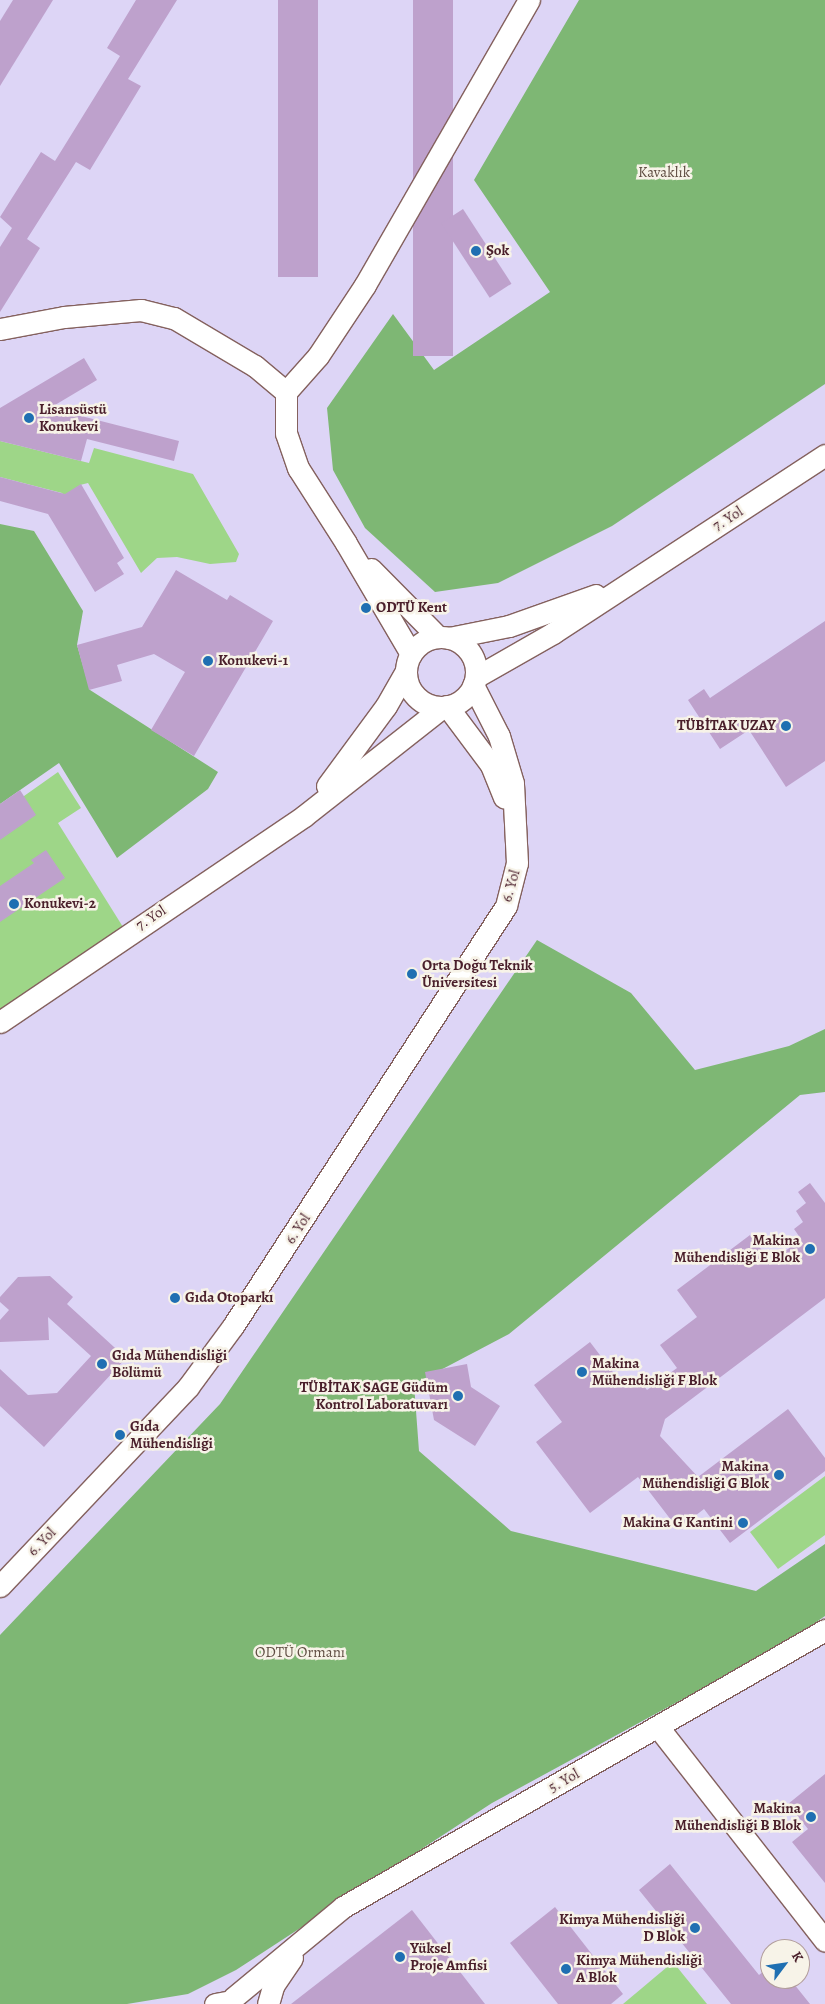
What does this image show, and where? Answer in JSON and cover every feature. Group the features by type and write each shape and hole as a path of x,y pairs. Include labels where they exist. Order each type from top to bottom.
{"street":[{"path":"444,707 420,700 412,692 408,663 346,543 298,468 286,432 286,392 318,356 365,285 529,0"},
{"path":"0,329 64,317 149,312 174,318 213,340 254,366 286,392"},
{"name":"7. Yol","path":"0,1022 304,816 444,707 463,700 474,681 631,582 825,455"},
{"path":"346,543 443,637 468,649 474,659 474,681"},
{"name":"7. Yol","path":"304,816 349,759 422,643 443,637 509,626 631,582"},
{"name":"6. Yol","path":"0,1586 188,1387 239,1318 506,906 518,863 512,783 499,736 474,681"},
{"name":"6. Yol","path":"444,707 491,765 516,826"},
{"name":"5. Yol","path":"225,2002 352,1902 825,1630"},
{"path":"658,1727 825,1941"},
{"name":"5. Yol","path":"268,2004 273,1986 307,1937"},
{"path":"225,2002 250,1999 257,2004"}],"shaded area":[{"name":"Orta Doğu Teknik Üniversitesi","path":"0,0 825,0 825,2004 0,2004"}],"green space":[{"name":"Kavaklık","path":"579,0 825,0 825,384 612,526 498,583 435,592 365,528 333,470 327,408 393,314 434,370 550,292 474,180"},
{"path":"0,441 89,463 94,448 193,474 239,554 236,562 210,564 177,557 157,558 141,573 88,483 80,485 65,497 62,493 0,477"},
{"path":"0,524 34,531 83,611 77,645 90,690 218,772 208,789 117,858 59,763 0,804"},
{"path":"58,772 81,808 58,823 128,935 0,1022 0,813"},
{"name":"ODTÜ Ormanı","path":"537,940 631,993 695,1070 789,1046 825,1029 825,1092 800,1095 509,1334 414,1384 419,1451 511,1531 756,1591 825,1544 825,1616 789,1641 492,1803 236,1970 188,1994 127,2004 0,2004 0,1635 220,1404"},
{"path":"825,1476 825,1535 778,1569 750,1532"},
{"path":"673,1962 707,2004 623,2004"}],"building":[{"path":"13,0 53,0 0,86 0,21"},
{"path":"136,0 177,0 128,79 141,86 90,170 76,162 27,239 40,248 0,312 0,247 12,228 0,217 41,152 55,161 120,56 107,48"},
{"path":"278,0 318,0 318,277 278,277"},
{"path":"413,0 453,0 453,356 413,356"},
{"path":"463,209 511,284 490,298 441,223"},
{"name":"Lisansüstü Konukevi","path":"84,358 97,380 50,408 179,441 174,461 87,439 81,461 0,441 0,408"},
{"path":"0,477 65,494 81,484 124,558 117,563 124,574 95,592 48,514 0,501"},
{"name":"Konukevi-1","path":"176,570 227,600 230,595 273,621 194,756 151,730 185,672 154,654 117,665 122,681 89,690 77,645 142,627"},
{"name":"TÜBİTAK UZAY","path":"825,621 825,761 786,787 749,730 720,749 688,700 704,689 710,698"},
{"path":"20,790 36,815 0,840 0,804"},
{"name":"Konukevi-2","path":"46,850 65,878 0,922 0,886 34,863 31,860"},
{"path":"810,1183 825,1203 825,1298 665,1419 660,1436 698,1477 788,1409 825,1458 825,1471 730,1543 704,1509 678,1529 638,1477 590,1513 536,1442 562,1422 534,1385 590,1342 625,1388 638,1378 647,1390 677,1368 660,1345 697,1317 677,1290 750,1235 771,1262 801,1239 794,1229 803,1222 796,1211 806,1203 798,1192"},
{"name":"Gıda Mühendisliği Bölümü","path":"50,1276 73,1297 67,1304 126,1358 44,1447 0,1406 0,1369 28,1395 57,1393 91,1356 48,1317 49,1340 0,1342 0,1320 9,1310 0,1302 0,1297 18,1277"},
{"name":"TÜBİTAK SAGE Güdüm Kontrol Laboratuvarı","path":"467,1364 471,1387 500,1406 475,1446 434,1420 425,1372"},
{"name":"Makina Mühendisliği B Blok","path":"825,1774 825,1883 792,1842 808,1829 788,1804"},
{"name":"Kimya Mühendisliği D Blok","path":"670,1864 760,1974 760,1989 798,1989 810,2004 731,2004 639,1890"},
{"name":"Kimya Mühendisliği A Blok","path":"555,1907 623,1994 611,2004 558,2004 510,1943"},
{"name":"Yüksel Proje Amfisi","path":"412,1910 485,2004 291,2004"}],"place":[{"name":"Şok","path":"476,251"},
{"name":"Lisansüstü Konukevi","path":"29,418"},
{"name":"ODTÜ Kent","path":"366,608"},
{"name":"Konukevi-1","path":"208,661"},
{"name":"TÜBİTAK UZAY","path":"786,726"},
{"name":"Konukevi-2","path":"14,904"},
{"name":"Orta Doğu Teknik Üniversitesi","path":"412,974"},
{"name":"Makina Mühendisliği E Blok","path":"810,1249"},
{"name":"Gıda Otoparkı","path":"175,1298"},
{"name":"Gıda Mühendisliği Bölümü","path":"102,1364"},
{"name":"Makina Mühendisliği F Blok","path":"582,1372"},
{"name":"TÜBİTAK SAGE Güdüm Kontrol Laboratuvarı","path":"458,1396"},
{"name":"Gıda Mühendisliği","path":"120,1435"},
{"name":"Makina Mühendisliği G Blok","path":"779,1475"},
{"name":"Makina G Kantini","path":"743,1523"},
{"name":"Makina Mühendisliği B Blok","path":"811,1817"},
{"name":"Kimya Mühendisliği D Blok","path":"695,1928"},
{"name":"Yüksel Proje Amfisi","path":"400,1957"},
{"name":"Kimya Mühendisliği A Blok","path":"566,1969"}]}
